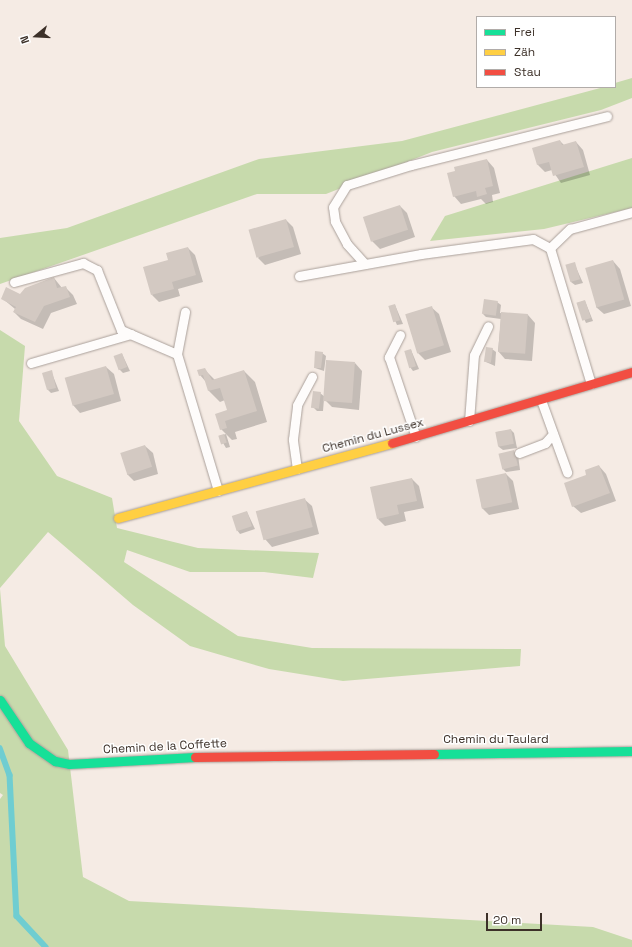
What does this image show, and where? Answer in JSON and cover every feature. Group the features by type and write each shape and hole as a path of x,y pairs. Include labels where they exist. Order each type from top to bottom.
{"street":[{"name":"Chemin du Lussex","path":"118,518 469,422 632,372"},
{"name":"Chemin de la Coffette","path":"0,700 29,743 49,758 69,764 170,757 360,753"},
{"name":"Chemin du Taulard","path":"360,753 632,751"}],"lane":[{"path":"366,264 347,244 335,221 333,207 347,186 410,165 607,116"},
{"path":"550,248 570,229 632,212"},
{"path":"299,276 533,238 550,248 591,384"},
{"path":"14,282 83,263 97,270 121,330 177,354"},
{"path":"185,312 177,354 218,491"},
{"path":"469,422 474,355 488,326"},
{"path":"31,363 131,334"},
{"path":"400,335 389,356 416,437"},
{"path":"297,469 293,439 296,405 312,378"},
{"path":"541,400 567,472"},
{"path":"519,453 545,443 553,434"}],"green space":[{"path":"632,78 632,98 601,110 432,152 326,194 257,194 0,284 0,238 67,228 259,159 402,141 600,88 616,88 616,83"},
{"path":"632,158 632,208 544,229 430,241 445,216"},
{"path":"0,330 25,346 19,421 57,476 112,498 117,528 198,548 319,553 313,578 264,572 190,572 127,550 124,562 238,636 312,648 521,649 520,666 343,681 269,669 190,646 133,605 48,532 0,588"},
{"path":"0,589 5,646 68,750 83,877 129,901 593,927 632,940 632,947 0,947 0,799 3,795 0,793"}],"building":[{"path":"560,140 562,145 576,141 584,167 553,176 549,162 537,165 532,148"},
{"path":"487,159 493,186 485,188 487,194 477,197 476,191 453,197 447,173 455,171 454,167"},
{"path":"400,205 408,230 371,242 363,217"},
{"path":"286,219 294,247 257,258 249,230"},
{"path":"188,247 196,275 172,282 174,289 151,295 143,267 168,260 166,253"},
{"path":"613,260 624,299 596,307 585,268"},
{"path":"575,262 580,279 570,282 565,265"},
{"path":"54,277 57,288 66,286 70,297 44,306 35,322 13,312 16,307 1,299 6,287 20,294 25,288"},
{"path":"484,299 498,301 496,316 482,314"},
{"path":"585,300 591,318 582,321 576,303"},
{"path":"395,304 400,320 393,322 388,306"},
{"path":"432,306 444,345 417,353 405,314"},
{"path":"501,312 528,314 525,354 498,352"},
{"path":"486,347 493,348 491,363 484,362"},
{"path":"411,349 416,366 409,368 404,351"},
{"path":"315,351 323,352 321,368 314,368"},
{"path":"122,353 127,367 119,370 114,356"},
{"path":"326,360 355,362 352,403 323,401"},
{"path":"106,366 114,394 73,406 65,378"},
{"path":"205,368 212,380 244,370 257,411 225,421 227,428 220,430 215,414 227,410 220,388 208,391 203,375 199,376 197,370"},
{"path":"52,370 56,388 47,390 42,373"},
{"path":"313,391 321,392 319,409 311,408"},
{"path":"511,429 514,444 498,447 495,432"},
{"path":"224,434 227,443 221,444 218,436"},
{"path":"145,445 152,467 127,475 120,453"},
{"path":"514,450 518,466 502,469 498,454"},
{"path":"599,465 610,493 572,507 564,483 586,475 585,470"},
{"path":"506,473 512,502 482,509 476,479"},
{"path":"412,478 417,501 397,505 399,514 377,519 370,487"},
{"path":"305,498 313,527 264,540 256,511"},
{"path":"247,511 252,526 237,531 232,516"}],"waterway":[{"path":"0,748 10,775 17,916 46,947"}],"traffic: fast":[{"path":"0,700 29,743 55,761 69,764 195,757"},
{"path":"434,754 632,751"}],"traffic: slow":[{"path":"118,518 392,443"}],"traffic: jam":[{"path":"392,443 632,372"},
{"path":"195,757 434,754"}]}
